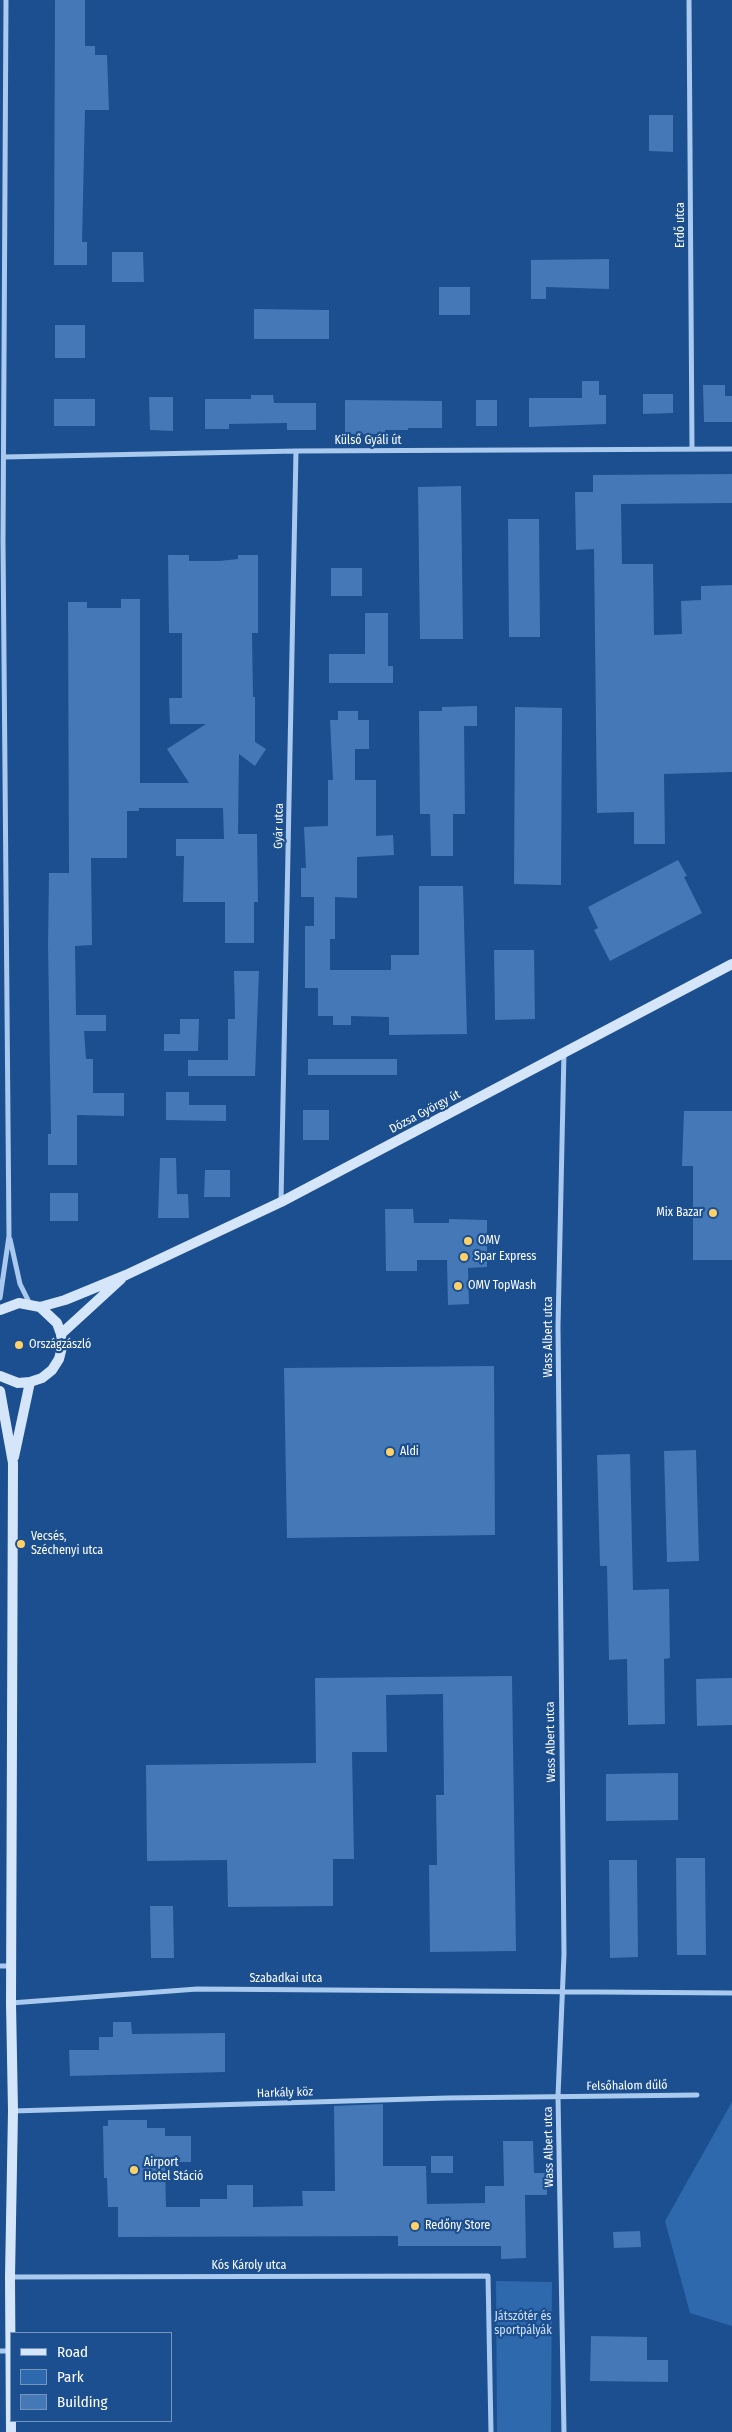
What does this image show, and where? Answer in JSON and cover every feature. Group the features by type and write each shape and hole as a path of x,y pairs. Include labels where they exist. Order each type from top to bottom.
{"street":[{"path":"0,1298 9,1236 2,680 6,0"},
{"name":"Erdő utca","path":"689,0 692,450"},
{"name":"Külső Gyáli út","path":"4,457 296,451 732,449"},
{"name":"Gyár utca","path":"281,1202 296,451"},
{"name":"Dózsa György út","path":"0,1310 18,1303 35,1305 65,1300 126,1275 281,1202 732,964"},
{"name":"Wass Albert utca","path":"564,1051 558,1326 564,1954 558,2096 564,2432"},
{"path":"0,1376 18,1383 42,1378 52,1370 59,1359 62,1347 61,1334 57,1323 35,1305 20,1284 9,1236"},
{"name":"Dózsa György út","path":"61,1334 126,1275"},
{"path":"12,1463 30,1382"},
{"path":"0,1391 12,1463 11,2003 13,2111 10,2278 5,2351 10,2418"},
{"path":"0,1966 11,1966"},
{"name":"Szabadkai utca","path":"11,2003 197,1989 732,1993"},
{"name":"Felsőhalom dűlő","path":"558,2096 697,2095"},
{"name":"Harkály köz","path":"13,2111 558,2096"},
{"name":"Kós Károly utca","path":"10,2278 488,2276 491,2432"}],"green space":[{"path":"732,2102 732,2326 690,2313 665,2221"},
{"name":"Játszótér és sportpályák","path":"496,2281 552,2282 551,2432 497,2432"}],"building":[{"path":"55,0 85,0 85,46 95,46 95,55 107,55 109,110 85,110 82,242 87,242 87,265 54,265"},
{"path":"649,115 673,115 673,152 649,151"},
{"path":"112,252 143,252 144,282 112,282"},
{"path":"609,259 609,289 546,287 546,299 531,299 531,260"},
{"path":"439,287 470,287 470,315 439,315"},
{"path":"254,309 329,310 329,339 254,339"},
{"path":"55,325 85,325 85,358 55,358"},
{"path":"582,381 599,381 599,395 606,395 606,424 529,427 529,398 582,398"},
{"path":"703,385 725,385 725,396 732,396 732,422 704,422"},
{"path":"643,394 673,394 673,413 643,414"},
{"path":"251,395 273,395 274,403 316,403 316,430 287,430 287,423 229,424 229,429 205,429 205,399 251,399"},
{"path":"149,397 173,397 173,431 150,430"},
{"path":"54,399 95,399 95,426 54,426"},
{"path":"345,400 442,401 442,428 385,430 385,434 345,434"},
{"path":"476,400 497,400 497,426 476,426"},
{"path":"732,474 732,503 621,504 622,564 653,564 654,635 682,634 681,601 701,600 701,586 732,585 732,772 664,774 665,844 634,844 634,812 597,813 594,549 576,550 575,492 593,492 593,475"},
{"path":"461,486 463,639 420,639 418,487"},
{"path":"508,519 539,519 540,637 509,637"},
{"path":"168,555 189,555 189,561 219,561 238,559 238,555 258,555 258,633 252,633 253,697 255,697 255,742 266,749 255,766 239,754 238,834 257,834 258,902 254,902 254,943 225,943 225,902 183,902 184,856 176,856 176,839 224,839 223,808 139,808 139,811 127,811 127,858 91,858 92,945 75,946 76,1015 106,1015 106,1031 84,1031 86,1059 93,1059 93,1093 124,1093 124,1116 77,1115 77,1165 48,1165 48,1134 51,1134 48,945 49,873 69,873 68,602 87,602 87,608 121,608 121,599 140,599 140,783 189,783 167,749 206,724 170,724 169,698 182,698 182,633 169,633"},
{"path":"331,568 362,568 362,596 331,596"},
{"path":"365,613 388,613 388,666 393,666 393,683 329,683 329,654 365,654"},
{"path":"477,706 477,726 464,726 465,814 453,814 453,856 431,856 430,814 420,814 419,711 442,711 442,707"},
{"path":"515,707 562,708 561,885 514,884"},
{"path":"338,711 358,711 358,720 369,720 369,749 355,749 355,780 376,780 376,836 393,835 394,855 357,857 357,898 335,897 335,939 330,939 330,970 391,970 391,955 419,955 419,886 463,886 467,1034 389,1035 389,1017 351,1016 351,1025 333,1025 333,1016 318,1016 318,988 305,988 305,926 314,926 314,897 301,897 301,868 306,868 304,827 328,826 328,780 333,780 330,720 338,720"},
{"path":"678,860 687,876 684,877 702,913 610,961 594,930 598,928 588,907"},
{"path":"494,950 534,950 535,1019 495,1020"},
{"path":"234,971 259,971 255,1076 188,1076 188,1060 228,1060 228,1019 235,1019"},
{"path":"180,1019 199,1019 198,1051 164,1051 164,1034 180,1034"},
{"path":"308,1059 397,1059 397,1075 308,1075"},
{"path":"166,1092 189,1092 189,1105 226,1105 226,1121 166,1120"},
{"path":"303,1110 329,1110 329,1140 303,1140"},
{"name":"Mix Bazar","path":"684,1111 732,1111 732,1260 693,1260 693,1166 682,1166"},
{"path":"160,1158 176,1158 177,1194 188,1194 189,1218 158,1218"},
{"path":"205,1170 230,1170 230,1197 204,1197"},
{"path":"50,1193 78,1193 78,1221 50,1221"},
{"path":"385,1209 413,1209 414,1223 449,1223 449,1219 487,1220 487,1267 468,1268 469,1304 448,1305 447,1260 417,1260 417,1271 386,1271"},
{"name":"Aldi","path":"494,1366 495,1535 287,1538 284,1368"},
{"path":"696,1450 699,1561 667,1562 664,1451"},
{"path":"630,1454 633,1590 669,1589 670,1658 664,1659 665,1724 628,1725 627,1659 609,1660 607,1566 600,1566 597,1455"},
{"path":"512,1676 516,1951 430,1952 429,1865 437,1865 436,1795 444,1795 443,1694 386,1695 387,1752 352,1752 354,1859 333,1859 333,1906 228,1907 227,1860 147,1861 146,1765 316,1763 315,1678"},
{"path":"732,1678 732,1725 697,1726 696,1679"},
{"path":"678,1773 678,1820 606,1821 606,1774"},
{"path":"676,1858 705,1858 706,1955 677,1955"},
{"path":"609,1860 637,1860 638,1957 610,1958"},
{"path":"150,1906 173,1906 174,1958 151,1958"},
{"path":"113,2022 131,2022 132,2034 225,2033 225,2072 70,2076 69,2050 99,2050 99,2037 113,2037"},
{"name":"Airport Hotel Stáció","path":"383,2104 383,2166 426,2166 427,2204 485,2203 485,2186 504,2186 503,2141 533,2141 534,2173 547,2173 547,2195 525,2195 526,2258 501,2259 501,2246 398,2246 398,2236 118,2237 118,2207 108,2207 107,2178 104,2178 103,2126 108,2126 108,2120 147,2120 147,2128 165,2128 165,2136 191,2136 191,2162 165,2162 166,2207 200,2207 200,2199 227,2199 227,2185 253,2185 253,2207 303,2206 302,2191 335,2191 334,2106"},
{"path":"431,2156 453,2156 453,2173 431,2173"},
{"path":"640,2231 641,2247 614,2248 613,2232"},
{"path":"591,2336 647,2337 647,2360 668,2360 668,2382 590,2381"}],"place":[{"name":"Mix Bazar","path":"713,1213"},
{"name":"OMV","path":"468,1241"},
{"name":"Spar Express","path":"464,1257"},
{"name":"OMV TopWash","path":"458,1286"},
{"name":"Országzászló","path":"19,1345"},
{"name":"Aldi","path":"390,1452"},
{"name":"Vecsés, Széchenyi utca","path":"21,1544"},
{"name":"Airport Hotel Stáció","path":"134,2170"},
{"name":"Redőny Store","path":"415,2226"}]}
